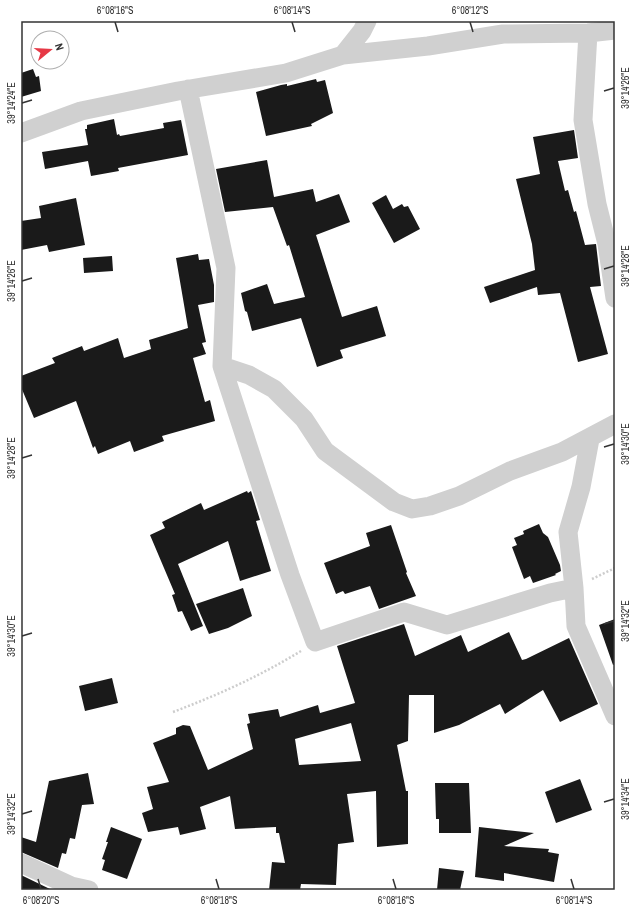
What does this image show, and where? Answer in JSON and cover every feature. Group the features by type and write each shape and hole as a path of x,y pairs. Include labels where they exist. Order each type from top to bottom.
{"street":[{"path":"343,55 362,31 367,21"},
{"path":"489,21 503,34"},
{"path":"21,133 81,111 188,89 286,73 343,55 428,46 503,34 588,34 615,30"},
{"path":"588,34 583,120 597,204 607,244 615,298"},
{"path":"188,89 226,268 222,366 290,575 315,642 404,612 447,625 550,593 574,588"},
{"path":"222,366 249,375 274,389 304,419 325,451 394,502 412,508 430,506 459,496 510,471 562,452 590,439 615,424"},
{"path":"590,439 581,487 568,532 574,588 576,626 615,716"},
{"path":"21,863 77,889"}],"path":[{"path":"574,588 615,568"},
{"path":"173,712 221,693 270,670 315,642"}],"building":[{"path":"33,70 36,77 39,76 41,91 21,97 21,73"},
{"path":"316,79 317,82 325,80 333,113 311,124 312,126 266,136 256,92 281,85 287,84 287,86"},
{"path":"114,119 117,135 119,134 120,136 164,128 163,123 181,120 188,155 118,168 119,171 91,176 88,161 45,169 42,152 88,145 85,129 87,129 87,125"},
{"path":"574,130 578,158 558,161 565,191 568,190 574,212 576,211 585,245 596,244 601,286 590,287 608,354 578,362 560,293 538,295 537,287 490,303 484,287 535,270 532,244 516,179 540,174 533,137"},
{"path":"267,160 274,197 313,189 316,202 339,194 350,222 316,235 342,317 377,306 386,336 340,350 343,358 317,367 301,318 252,331 247,312 245,311 241,293 267,284 274,304 305,297 289,245 287,246 273,207 225,212 216,169"},
{"path":"386,195 393,209 402,204 404,207 408,206 420,229 394,243 372,203"},
{"path":"76,198 85,245 49,252 47,245 21,250 21,221 41,218 39,206"},
{"path":"198,254 199,260 209,259 214,285 214,302 198,305 206,342 202,343 206,354 193,358 205,402 210,400 215,421 162,436 164,441 134,452 130,441 98,454 95,446 93,448 76,401 34,418 21,387 21,376 55,363 52,358 82,346 84,351 118,338 124,358 151,349 149,340 188,328 176,258"},
{"path":"112,256 113,271 84,273 83,258"},
{"path":"247,491 248,493 251,491 260,520 256,521 271,571 240,581 228,541 178,564 203,626 191,631 182,611 178,612 172,595 175,594 150,535 165,528 162,522 201,503 204,510"},
{"path":"539,524 543,533 548,537 560,565 561,571 555,574 556,575 533,583 530,576 524,579 512,547 517,545 514,538 524,534 523,531"},
{"path":"391,525 407,572 406,573 416,596 379,609 370,586 345,594 343,591 336,594 324,563 370,546 366,533"},
{"path":"243,588 252,616 228,628 209,634 196,604"},
{"path":"615,619 615,664 613,665 599,625"},
{"path":"404,624 415,656 461,635 468,652 509,632 522,660 569,638 598,704 560,722 543,690 505,714 500,704 459,725 434,733 434,695 409,695 408,741 397,745 406,791 408,791 408,844 377,847 376,791 347,794 354,842 338,844 336,885 301,884 300,890 269,890 272,862 285,863 279,833 276,833 276,827 235,829 230,796 200,807 206,829 180,835 178,827 148,832 142,813 153,809 147,787 169,782 153,743 176,734 176,728 183,725 190,726 208,770 253,749 247,724 250,723 248,714 278,709 280,717 318,705 320,713 355,703 337,646","holes":["351,723 361,761 299,765 295,739"]},
{"path":"112,678 118,703 85,711 79,686"},
{"path":"88,773 94,804 82,805 75,839 70,838 66,854 62,853 58,868 21,852 21,837 36,842 49,781"},
{"path":"580,779 592,810 556,823 545,792"},
{"path":"435,783 469,783 471,833 439,833 439,819 436,819"},
{"path":"111,827 142,839 127,879 102,870 105,860 102,859"},
{"path":"479,827 534,833 504,846 549,849 548,852 559,854 554,882 504,873 504,881 475,877"},
{"path":"439,868 464,871 460,890 437,890"},
{"path":"21,875 52,890 21,890"}]}
